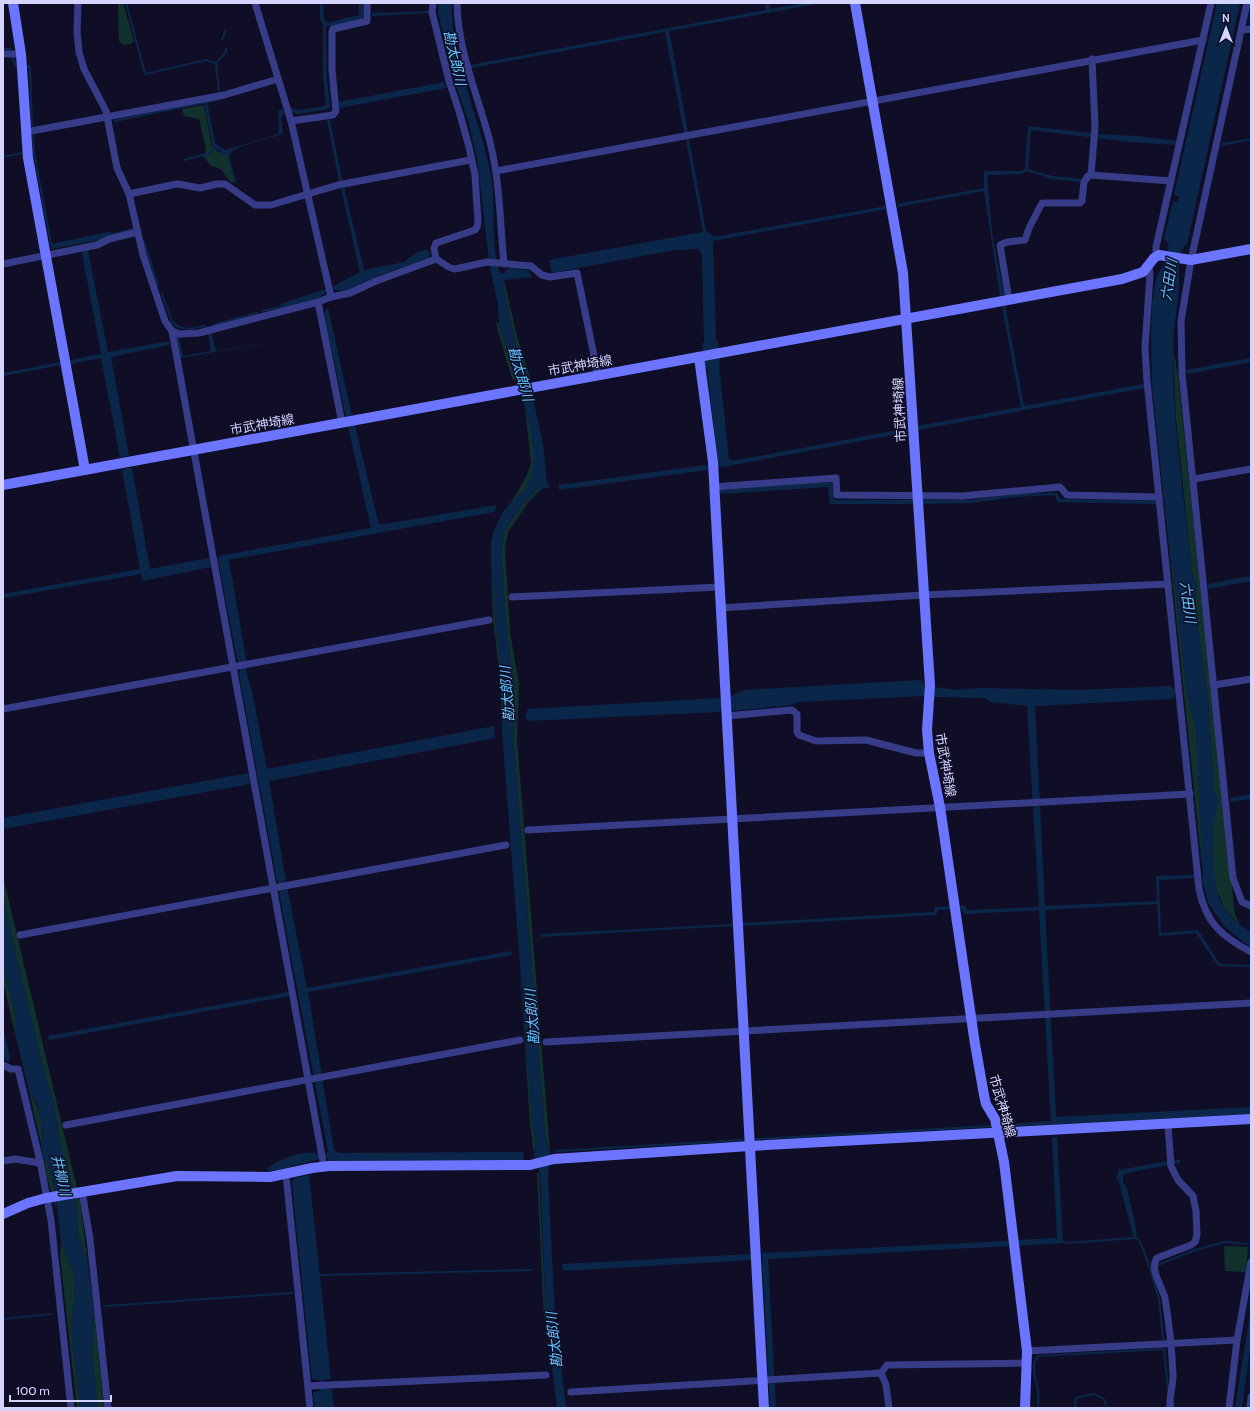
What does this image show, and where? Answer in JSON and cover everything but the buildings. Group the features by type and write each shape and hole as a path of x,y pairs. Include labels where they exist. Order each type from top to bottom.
{"street":[{"path":"13,3 21,54 28,158 85,470"},
{"path":"78,3 77,32 79,52 84,69 108,118 117,168 129,194 143,255 165,320 172,331 193,450 235,667 310,1079 323,1159"},
{"path":"255,3 291,121 330,292"},
{"path":"291,121 333,115 336,111 332,70 332,32 333,29 367,21 367,3"},
{"path":"433,3 432,12 448,81 459,111 470,160 475,175 477,227 475,230 436,243 434,248 436,260"},
{"path":"457,3 458,25 469,77 481,111 496,171 501,264"},
{"path":"855,3 900,250 907,318 1122,279 1142,272 1160,255"},
{"path":"1160,255 1156,246 1211,3"},
{"path":"1247,3 1242,30 1186,259 1181,321 1182,373 1194,479 1233,878 1242,902 1251,906"},
{"path":"1242,30 1251,29"},
{"path":"496,171 1203,40"},
{"path":"3,54 21,54"},
{"path":"1091,175 1094,136 1092,60"},
{"path":"26,132 108,118 224,95 278,79"},
{"path":"129,194 172,185 200,188 217,184 230,186 239,196 259,206 271,205 338,185 470,160"},
{"path":"1010,300 1000,245 1007,242 1025,240 1029,228 1042,203 1080,203 1082,201 1084,182 1088,176 1091,175 1171,181"},
{"path":"3,264 97,245 109,239 138,232"},
{"path":"1160,255 1186,259 1251,249"},
{"path":"172,331 179,334 199,333 318,302 330,292 350,293 376,281 436,260 443,262 449,268 455,269 487,262 531,266 542,275 550,277 577,272 598,375"},
{"path":"1149,266 1150,276 1145,347 1199,889 1202,904 1209,918 1217,929 1233,942 1251,952"},
{"path":"318,302 342,423"},
{"name":"市武神埼線","path":"3,485 907,318 923,595 930,685 927,730 929,753 940,807 986,1104 995,1119 999,1133 1027,1351 1025,1408"},
{"path":"700,357 714,487 727,708 743,1032 764,1380 764,1408"},
{"path":"1194,479 1251,469"},
{"path":"714,487 836,478 837,495 962,496 1060,487 1067,495 1159,497"},
{"path":"720,608 923,595 1168,584"},
{"path":"512,597 719,586"},
{"path":"3,710 489,620"},
{"path":"1214,686 1251,679"},
{"path":"727,708 792,710 797,714 797,732 799,735 816,740 866,740 916,753 929,753"},
{"path":"528,830 1190,794"},
{"path":"20,935 506,845"},
{"path":"546,1042 1251,1003"},
{"path":"66,1125 520,1040"},
{"path":"3,1065 11,1069 18,1069 40,1162 51,1220 71,1408"},
{"path":"3,1214 28,1203 46,1198 176,1176 270,1177 286,1175 323,1159 532,1165 554,1159 750,1146 1251,1119"},
{"path":"1168,1124 1171,1163 1178,1180 1193,1196 1196,1211 1197,1235 1195,1242 1191,1245 1158,1258 1155,1262 1155,1271 1164,1297 1170,1343 1173,1374 1170,1408"},
{"path":"3,1161 15,1159 40,1162"},
{"path":"286,1175 310,1408"},
{"path":"82,1191 90,1239 108,1408"},
{"path":"1230,1408 1237,1340 1251,1262"},
{"path":"1027,1351 1237,1340"},
{"path":"571,1392 881,1373 887,1365 1027,1363"},
{"path":"881,1373 886,1385 889,1408"},
{"path":"308,1386 322,1384 546,1375"},
{"path":"1250,1408 1251,1397"}],"green space":[{"path":"118,3 123,3 134,41 131,44 124,45 119,41"},
{"path":"204,105 212,148 228,156 235,182 230,182 221,169 211,166 204,157 206,149 199,119 184,116 182,109"},
{"path":"504,280 517,336 530,377 529,380 515,342 503,286"},
{"path":"499,322 516,380 512,379 496,324"},
{"path":"1173,347 1178,376 1235,915 1240,925 1225,909 1214,883 1214,813 1219,802 1214,791 1208,698 1195,608 1197,588 1192,571 1176,419"},
{"path":"525,407 534,449 535,458 533,475 527,487 510,504 526,477 531,464"},
{"path":"543,488 530,500 508,532 505,548 510,632 519,684 517,739 550,1152 545,1135 514,747 513,678 506,625 501,553 504,532 520,507 536,490"},
{"path":"1167,529 1179,618 1186,690 1196,729 1203,876"},
{"path":"491,565 496,627 504,687 502,732 501,682 493,621"},
{"path":"3,876 80,1201 88,1264 78,1235 76,1199 59,1139 54,1104 41,1061 3,900"},
{"path":"519,952 532,1120 536,1140 534,1155 530,1124"},
{"path":"3,965 15,1013 15,1033 3,982"},
{"path":"29,1091 36,1103 42,1123 41,1144"},
{"path":"44,1159 47,1162 55,1190 56,1209 46,1173"},
{"path":"537,1173 539,1173 546,1316 544,1320"},
{"path":"61,1243 73,1271 75,1297 71,1324 80,1408 77,1408 60,1255"},
{"path":"1224,1246 1248,1247 1246,1272 1225,1271"},
{"path":"94,1312 104,1408 98,1408 92,1357"}],"water":[{"path":"320,3 323,3 324,20 327,23 359,15 359,3 362,3 363,16 361,19 326,27 327,80 330,107 329,109 298,114 291,112 290,108 298,110 326,106 323,77 323,24 320,19"},
{"name":"勘太郎川","path":"439,3 452,3 456,44 490,171 493,197 495,248 500,273 503,274 508,268 529,270 532,277 504,280 503,287 515,342 529,380 543,445 547,482 550,487 536,490 520,507 504,532 501,553 506,625 513,678 514,747 545,1135 550,1152 548,1179 555,1317 566,1408 557,1408 546,1316 540,1173 534,1155 536,1140 532,1120 502,732 504,687 496,627 491,565 491,542 494,530 504,510 523,491 532,476 534,447 525,407 499,322 498,304 490,268 477,158 468,120 455,83 438,12"},
{"path":"765,3 769,3 771,9 803,3 822,3 669,31 688,132 684,133 665,32 471,68 470,65 766,10"},
{"name":"六田川","path":"1217,3 1240,3 1187,244 1183,248 1179,257 1179,291 1173,339 1174,403 1192,571 1197,588 1195,608 1208,698 1214,791 1219,802 1214,828 1214,872 1218,894 1223,905 1238,923 1251,932 1251,948 1224,926 1208,902 1203,883 1196,729 1186,690 1152,385 1152,303 1157,275 1164,264 1169,244 1164,239 1173,201 1178,202 1179,196 1174,195"},
{"path":"428,11 428,13 372,16 372,13"},
{"path":"444,82 446,88 340,108 339,102"},
{"path":"207,101 215,143 225,150 278,134 279,110 283,109 284,113 281,117 283,132 280,135 237,149 231,152 228,156 222,154 220,150 213,148 204,102"},
{"path":"327,120 330,120 342,180 339,181"},
{"path":"1028,126 1177,141 1175,145 1129,142 1031,130 1028,169 1053,176 1081,179 1081,182 1052,179 1027,171 1021,174 987,175 992,233 1004,295 1000,296 984,191 898,207 897,204 984,188 984,171 1022,171 1025,169"},
{"path":"1251,138 1251,140 1221,146 1222,143"},
{"path":"687,139 689,139 706,231 714,237 886,206 887,209 713,241 716,341 718,341 719,366 729,459 732,461 909,428 909,432 717,468 718,463 707,368 705,368 702,343 704,343 702,255 699,249 675,250 552,273 549,260 703,232"},
{"path":"344,187 364,270 404,262 417,252 427,250 430,253 428,258 375,277 347,291 333,290 326,292 318,298 281,308 280,304 332,287 360,272 341,188"},
{"path":"108,232 114,234 99,240 51,249 51,244"},
{"path":"88,251 108,352 169,341 169,345 111,357 129,456 120,457 101,358 71,364 70,360 101,354 82,253"},
{"path":"1005,306 1024,406 1144,384 1144,388 918,430 918,426 1021,407 1002,307"},
{"path":"328,308 352,416 346,417 326,324 325,311"},
{"path":"211,332 216,351 280,341 180,358 177,337 179,337 183,356 211,351 208,333"},
{"path":"1251,358 1251,362 1187,374 1186,370"},
{"path":"60,362 61,365 3,376 3,373"},
{"path":"355,426 379,525 496,505 496,508 494,512 229,560 246,659 246,670 252,691 267,769 494,726 495,738 269,781 286,882 307,988 511,951 512,955 308,992 334,1150 339,1153 524,1152 523,1160 329,1161 327,1157 282,1169 267,1171 267,1168 291,1156 301,1153 326,1154 328,1151 279,893 281,890 277,881 239,674 240,664 237,659 218,559 219,556 371,528 348,427"},
{"path":"707,465 708,470 559,490 559,485"},
{"path":"132,468 150,569 209,558 211,567 142,581 141,574 3,598 3,594 140,569 122,470"},
{"path":"832,482 834,500 914,500 914,504 830,504 828,487 720,494 720,490"},
{"path":"1057,493 1060,499 1156,501 1156,504 1057,502 1055,495 1016,497 969,503 922,504 922,500 969,500 1017,494"},
{"path":"1251,576 1251,581 1208,589 1208,584"},
{"path":"921,680 927,686 957,690 977,688 1080,690 1171,686 1176,691 1172,699 1035,706 1045,906 1157,901 1156,876 1195,875 1195,878 1159,880 1161,933 1198,930 1220,964 1251,965 1251,967 1218,966 1196,933 1159,936 1157,904 1045,910 1056,1117 1251,1107 1251,1114 1002,1127 1002,1124 1051,1121 1039,910 965,914 959,906 965,906 967,910 1039,907 1027,706 990,702 985,698 934,697 932,694 924,696 798,702 792,705 732,711 730,706 722,707 719,712 527,721 525,716 528,709 719,698 722,702 730,701 731,696 744,690"},
{"path":"248,773 250,784 3,829 3,818"},
{"path":"1251,794 1251,799 1231,802 1230,798"},
{"name":"井柳川","path":"3,900 41,1061 54,1104 59,1139 76,1199 78,1235 88,1264 94,1312 92,1357 98,1408 80,1408 71,1324 75,1297 73,1271 61,1243 55,1190 47,1162 44,1159 42,1152 41,1144 43,1133 38,1105 29,1091 15,1033 15,1013 3,965"},
{"path":"951,906 951,909 938,910 936,915 743,926 743,923 934,912 935,907"},
{"path":"733,924 733,926 541,937 540,934"},
{"path":"289,992 289,996 49,1040 48,1036"},
{"path":"3,1027 10,1058 9,1062 5,1060 3,1051"},
{"path":"1057,1137 1063,1243 1017,1246 1017,1240 1057,1238 1052,1138"},
{"path":"1180,1160 1180,1163 1131,1172 1123,1175 1123,1182 1127,1188 1137,1233 1133,1236 1119,1181 1116,1179 1119,1170"},
{"path":"309,1175 331,1379 323,1380 324,1389 332,1389 334,1408 315,1408 313,1393 320,1390 319,1380 312,1379 292,1184 294,1178"},
{"path":"1008,1241 1009,1246 768,1259 776,1408 770,1408 762,1253"},
{"path":"751,1254 752,1260 563,1271 562,1264"},
{"path":"1251,1307 1251,1341 1242,1408 1235,1408"}],"waterway":[{"path":"126,3 145,74 206,60 216,63"},
{"path":"222,40 225,31"},
{"path":"219,91 216,63 226,52 226,48"},
{"path":"3,49 10,49"},
{"path":"13,59 16,66"},
{"path":"26,66 30,67 32,125"},
{"path":"115,121 221,99"},
{"path":"33,136 34,152 51,244"},
{"path":"184,160 211,153 213,148"},
{"path":"3,157 23,153"},
{"path":"228,156 235,182"},
{"path":"887,209 888,216"},
{"path":"114,234 133,229"},
{"path":"144,242 158,285"},
{"path":"162,294 172,321 178,327 189,329 206,326"},
{"path":"262,311 280,307"},
{"path":"213,325 257,313"},
{"path":"756,1139 992,1126"},
{"path":"556,1151 742,1140"},
{"path":"1134,1234 1141,1244 1159,1299 1163,1339"},
{"path":"1061,1240 1066,1243 1135,1238"},
{"path":"1158,1265 1195,1250 1225,1242 1248,1244"},
{"path":"320,1275 532,1270"},
{"path":"106,1306 293,1293"},
{"path":"3,1319 52,1314"},
{"path":"1038,1408 1038,1393 1034,1373 1034,1364 1038,1356 1164,1349 1168,1389"},
{"path":"1075,1408 1076,1398 1094,1394 1104,1399 1107,1408"},
{"path":"1173,1400 1174,1408"}]}
